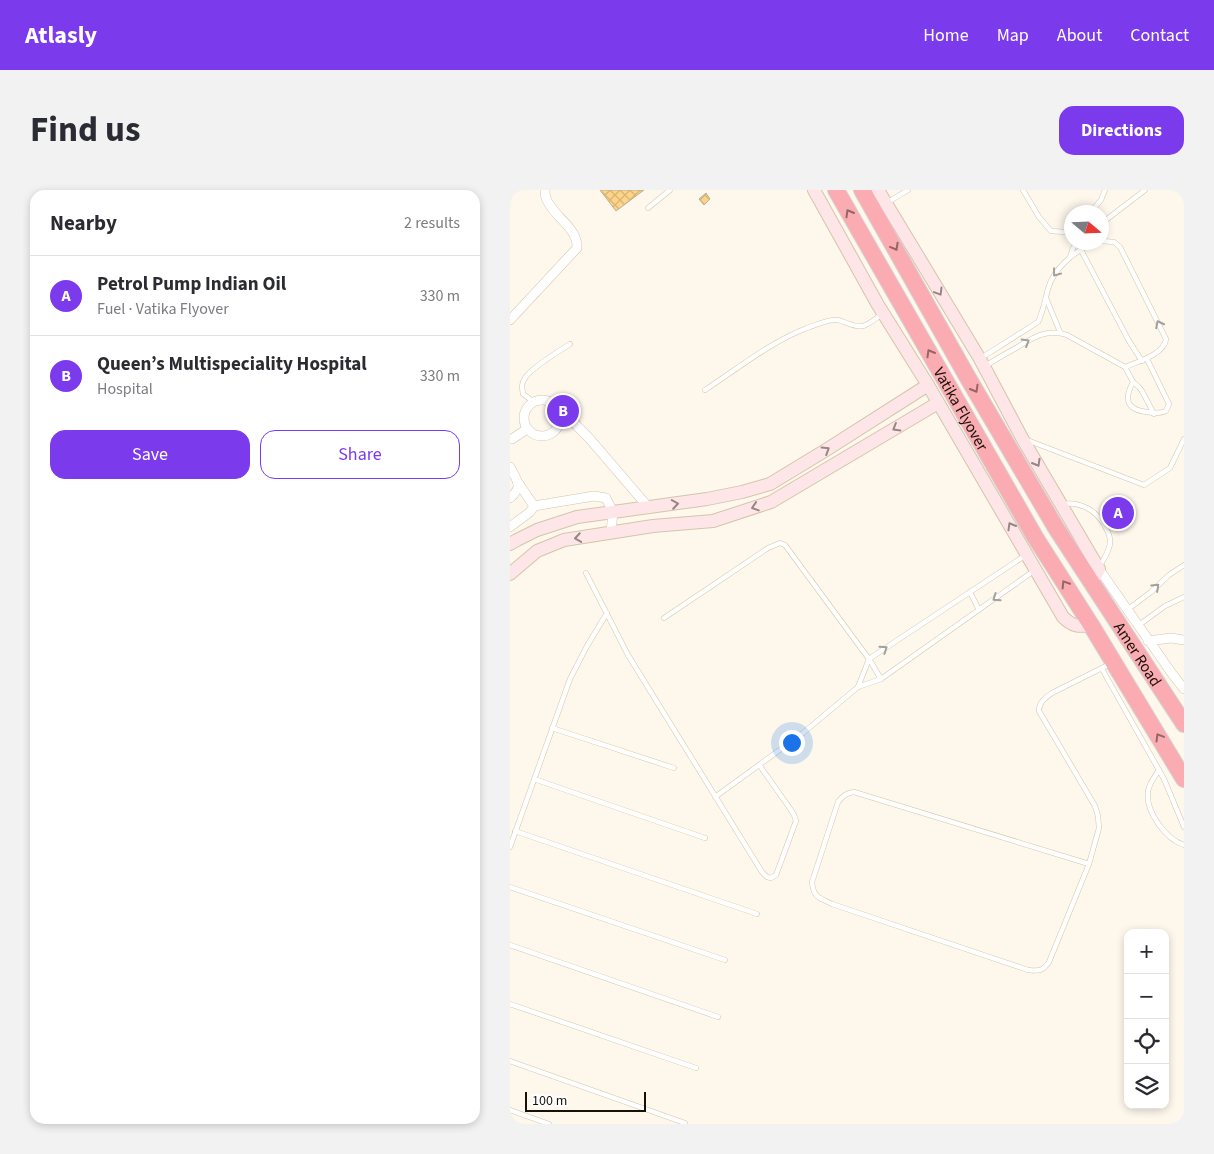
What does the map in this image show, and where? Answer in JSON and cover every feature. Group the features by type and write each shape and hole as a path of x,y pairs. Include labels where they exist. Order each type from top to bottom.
{"highway":[{"name":"Vatika Flyover","path":"836,190 1035,537 1091,626 1108,666 1184,779"},
{"name":"Vatika Flyover","path":"862,190 973,387 1056,528 1095,576"},
{"name":"Amer Road","path":"1095,576 1184,724"}],"street":[{"path":"510,320 576,248 575,238 570,229 550,206 545,190"},
{"path":"814,190 884,314 928,385 1063,617 1068,622 1081,626 1091,626"},
{"path":"878,190 982,363 1022,438 1061,504 1095,576 1127,610 1184,689"},
{"path":"510,544 537,530 577,517 707,499 770,484 928,385"},
{"path":"557,407 560,424 554,432 542,436 534,434 527,429 524,420 525,412 534,402 546,400 567,412 649,508"},
{"path":"510,574 537,551 564,540 653,526 713,521 772,502 938,403"},
{"path":"560,424 577,426"},
{"path":"511,439 527,429"},
{"path":"510,467 534,506"},
{"path":"510,498 518,490 519,484"},
{"path":"510,526 530,512 534,506 594,496 606,498 613,512 611,532"},
{"path":"1148,641 1171,638 1184,640"}],"lane":[{"path":"648,208 670,190"},
{"path":"886,203 908,190"},
{"path":"1023,190 1039,217 1051,232 1064,232"},
{"path":"1097,205 1105,190"},
{"path":"1109,218 1145,190"},
{"path":"1109,241 1114,242 1120,247 1166,339 1166,345 1162,349 1145,360 1125,367"},
{"path":"1069,258 1071,250"},
{"path":"982,363 1038,322 1051,280 1069,258 1081,250 1129,341 1145,360 1169,404 1166,411 1154,414 1134,409 1129,403 1128,395 1133,382"},
{"path":"1046,298 1060,332"},
{"path":"705,390 768,348 806,328 832,320 838,320 858,327 864,326 884,314"},
{"path":"982,363 1037,336 1050,332 1060,332 1125,367 1154,414"},
{"path":"534,402 523,394 522,386 525,379 531,372 570,344"},
{"path":"1022,438 1144,485 1170,468 1184,439"},
{"path":"1061,504 1068,503 1086,507 1101,520 1109,534 1111,542 1095,576"},
{"path":"664,618 768,548 776,543 780,543 785,545 869,659 881,679"},
{"path":"858,687 869,659 1027,554"},
{"path":"1127,610 1184,565"},
{"path":"715,797 804,733 858,687 881,679 1036,570"},
{"path":"586,573 628,655 762,872 771,878 776,875 796,821 794,815 760,766"},
{"path":"970,592 979,610"},
{"path":"1138,626 1158,610 1184,597"},
{"path":"510,847 570,679 589,642 607,613"},
{"path":"1089,864 854,792 842,796 838,802 812,882 815,895 832,904 1028,970 1038,971 1045,968 1089,864 1099,828 1095,806 1039,711 1039,705 1052,693 1108,666 1168,786 1184,827"},
{"path":"552,728 674,768"},
{"path":"1159,770 1148,792 1149,806 1161,830 1177,843 1184,846"},
{"path":"534,780 705,838"},
{"path":"516,831 757,914"},
{"path":"510,887 725,960"},
{"path":"510,945 718,1017"},
{"path":"510,1004 696,1068"},
{"path":"510,1061 685,1123"},
{"path":"510,1110 550,1124"}],"building":[{"path":"600,190 644,190 616,211"},
{"path":"706,193 710,199 704,205 699,199"}],"place":[{"name":"Queen’s Multispeciality Hospital","path":"563,411"},
{"name":"Petrol Pump Indian Oil","path":"1118,513"}]}
